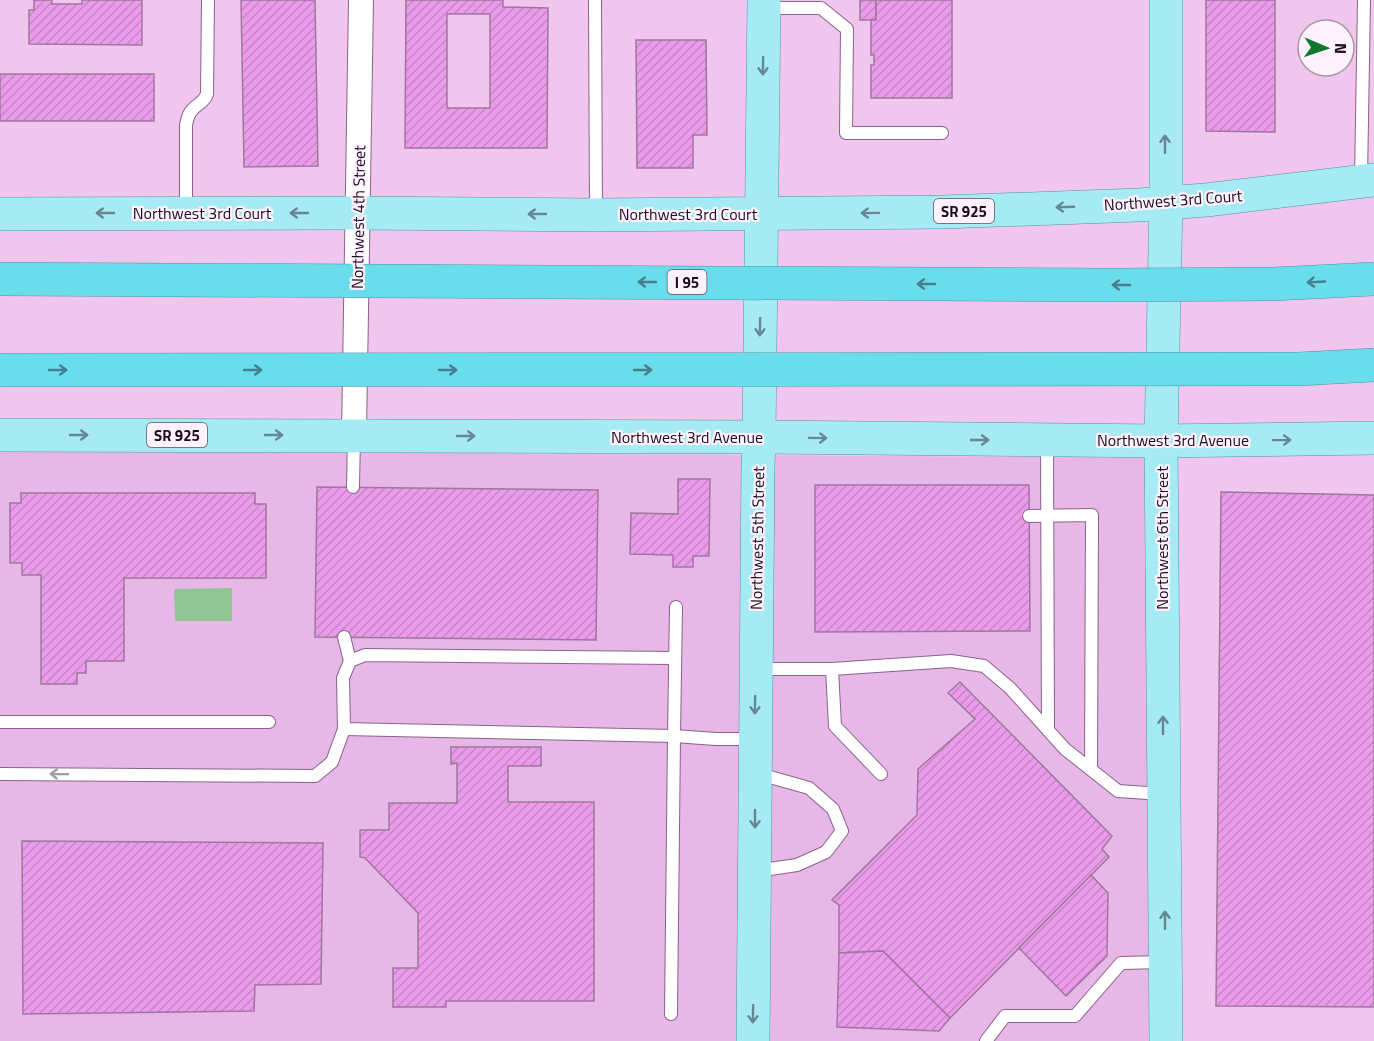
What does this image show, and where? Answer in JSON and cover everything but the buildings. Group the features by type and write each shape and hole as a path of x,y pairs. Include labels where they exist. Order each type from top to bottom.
{"highway":[{"name":"I 95","path":"0,279 1111,285 1273,284 1374,279"},
{"path":"0,370 1298,369 1374,365"}],"main road":[{"name":"Northwest 6th Street","path":"1166,0 1166,203 1161,441 1166,1041"},
{"name":"Northwest 5th Street","path":"753,1041 764,4"},
{"name":"Northwest 3rd Court","path":"0,214 596,215 954,211 1166,203 1368,181"},
{"name":"Northwest 3rd Avenue","path":"0,435 759,437 1161,441 1374,438"}],"street":[{"name":"Northwest 4th Street","path":"354,435 361,0"}],"lane":[{"path":"186,213 186,125 192,110 205,100 207,94 208,0"},
{"path":"595,0 596,215"},
{"path":"1364,0 1368,181"},
{"path":"764,4 824,4 847,29 846,133 942,133"},
{"path":"353,487 354,435"},
{"path":"1047,440 1047,730"},
{"path":"1029,516 1092,515 1091,769"},
{"path":"671,1014 676,607"},
{"path":"0,774 315,776 332,762 344,729 343,678 350,661 344,637"},
{"path":"350,661 365,655 675,658"},
{"path":"756,669 832,669 951,661 984,666 1010,688 1065,749 1118,791 1164,794"},
{"path":"832,669 836,726 881,774"},
{"path":"0,722 269,722"},
{"path":"344,729 755,739"},
{"path":"755,773 809,788 833,809 842,831 826,852 797,865 755,872"},
{"path":"986,1041 1005,1016 1075,1016 1121,963 1165,962"}],"shaded area":[{"path":"0,450 1148,458 1151,1041 0,1041"}],"green space":[{"path":"232,588 232,621 175,621 174,589"}]}
